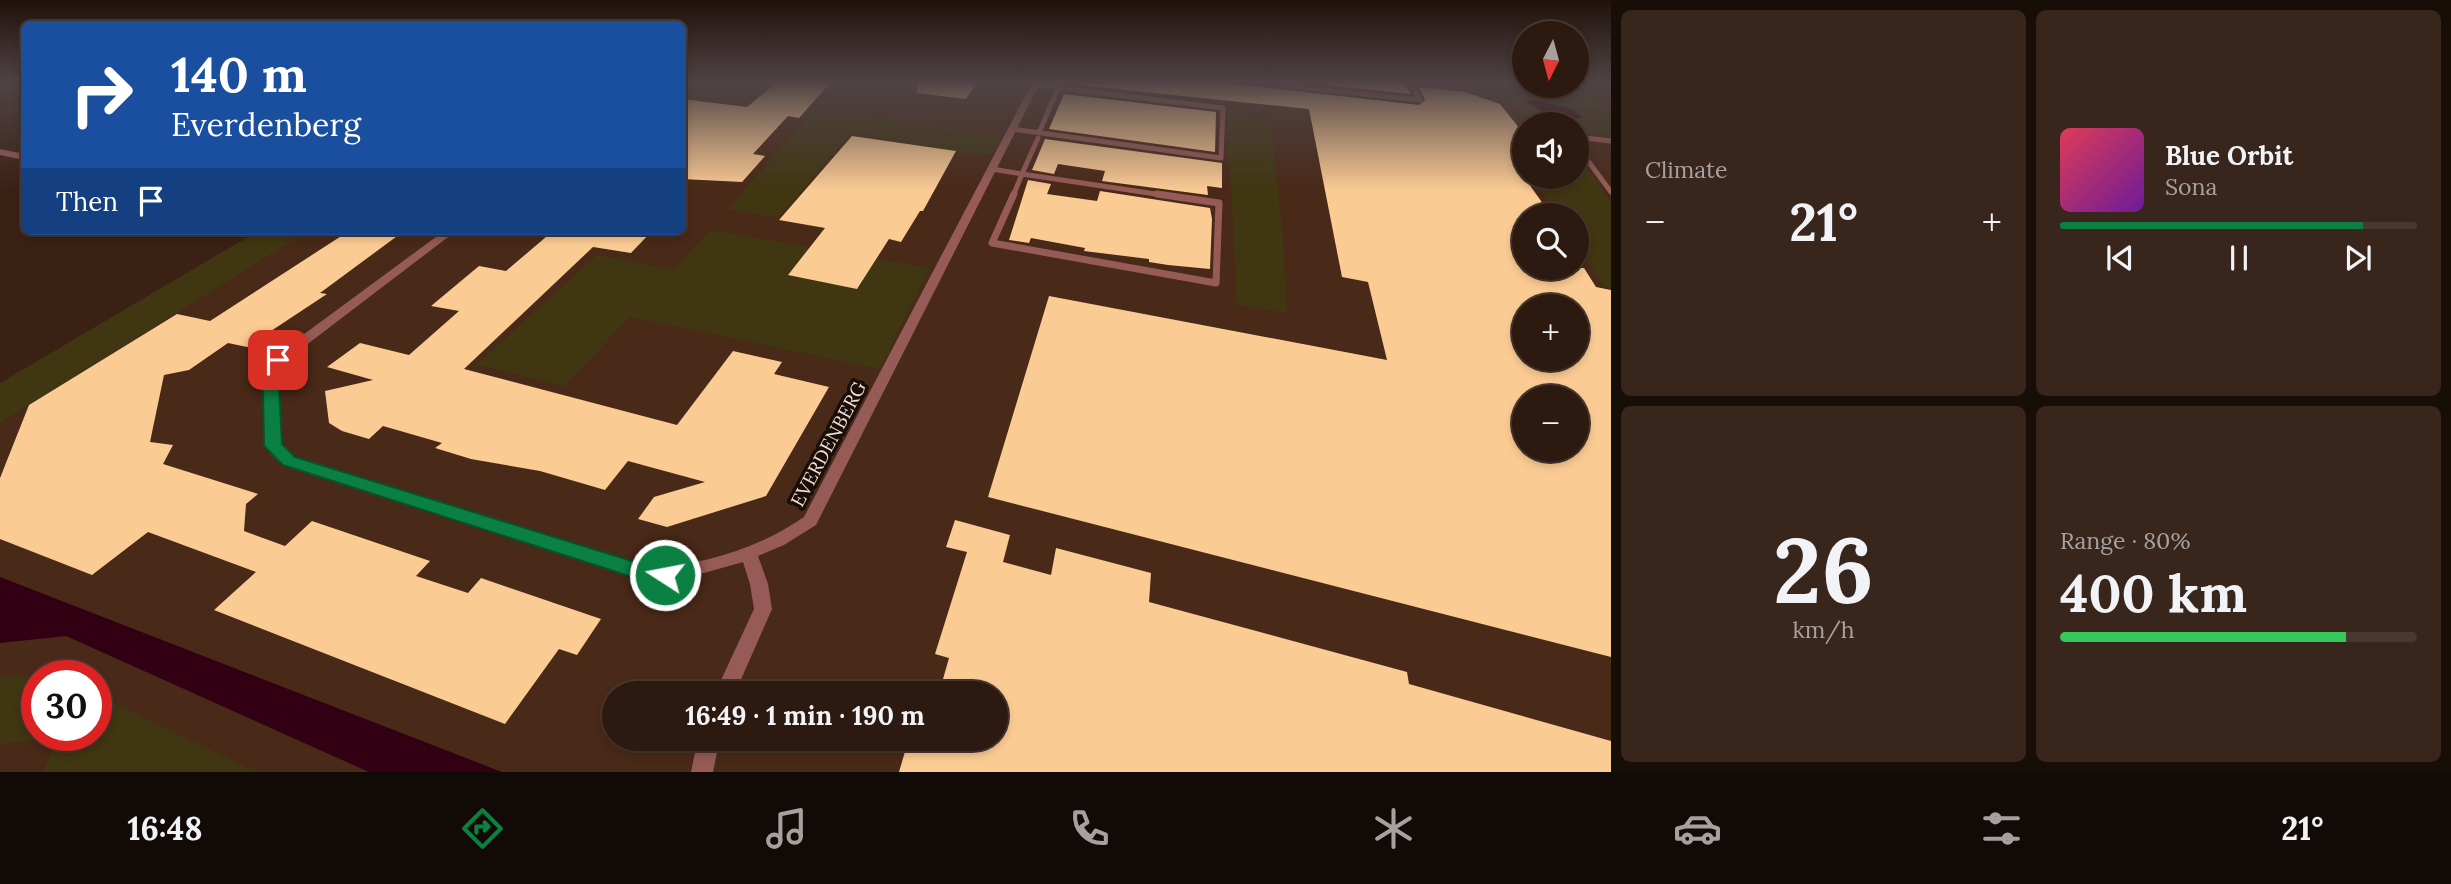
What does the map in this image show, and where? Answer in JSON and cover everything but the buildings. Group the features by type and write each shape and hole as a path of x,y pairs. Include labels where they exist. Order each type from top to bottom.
{"street":[{"name":"EVERDENBERG","path":"446,235 278,360 271,387 273,446 277,453 289,461 327,474 648,574 665,575 748,552 796,533 810,521 1017,119"},
{"path":"0,152 21,156"},
{"path":"730,681 762,609 759,584 748,552"},
{"path":"702,772 706,751"}],"lane":[{"path":"992,169 1024,174 1219,203 1216,283 992,243 1024,174 1045,119"},
{"name":"EVERDENBERG","path":"1039,135 1221,158 1223,119"},
{"path":"1011,131 1064,141"},
{"path":"1589,138 1611,141"},
{"path":"1589,162 1611,192"}],"shaded area":[{"path":"686,119 1512,119 1512,189 1589,189 1589,119 1611,119 1611,772 0,772 0,408 286,235 686,235"},
{"path":"808,119 878,119 1003,135 992,154 977,155 851,133 778,218 727,209"},
{"path":"1227,119 1253,119 1271,127 1283,235 1287,313 1237,305 1230,167 1226,153"},
{"path":"1589,119 1611,119 1611,137 1589,134"},
{"path":"1589,171 1611,201 1611,288 1604,287 1589,264 1589,203 1549,203 1541,189 1589,189"},
{"path":"711,230 930,268 880,369 630,317 565,386 476,365 597,255 673,270"},
{"path":"251,235 302,235 0,423 0,383"},
{"path":"0,577 502,772 369,772 66,636 0,643"},
{"path":"21,676 21,742 0,744 0,677"},
{"path":"112,703 257,772 42,772 52,751 112,751"}],"route":[{"path":"278,360 273,370 271,387 273,446 277,453 289,461 648,574 665,575"}]}
